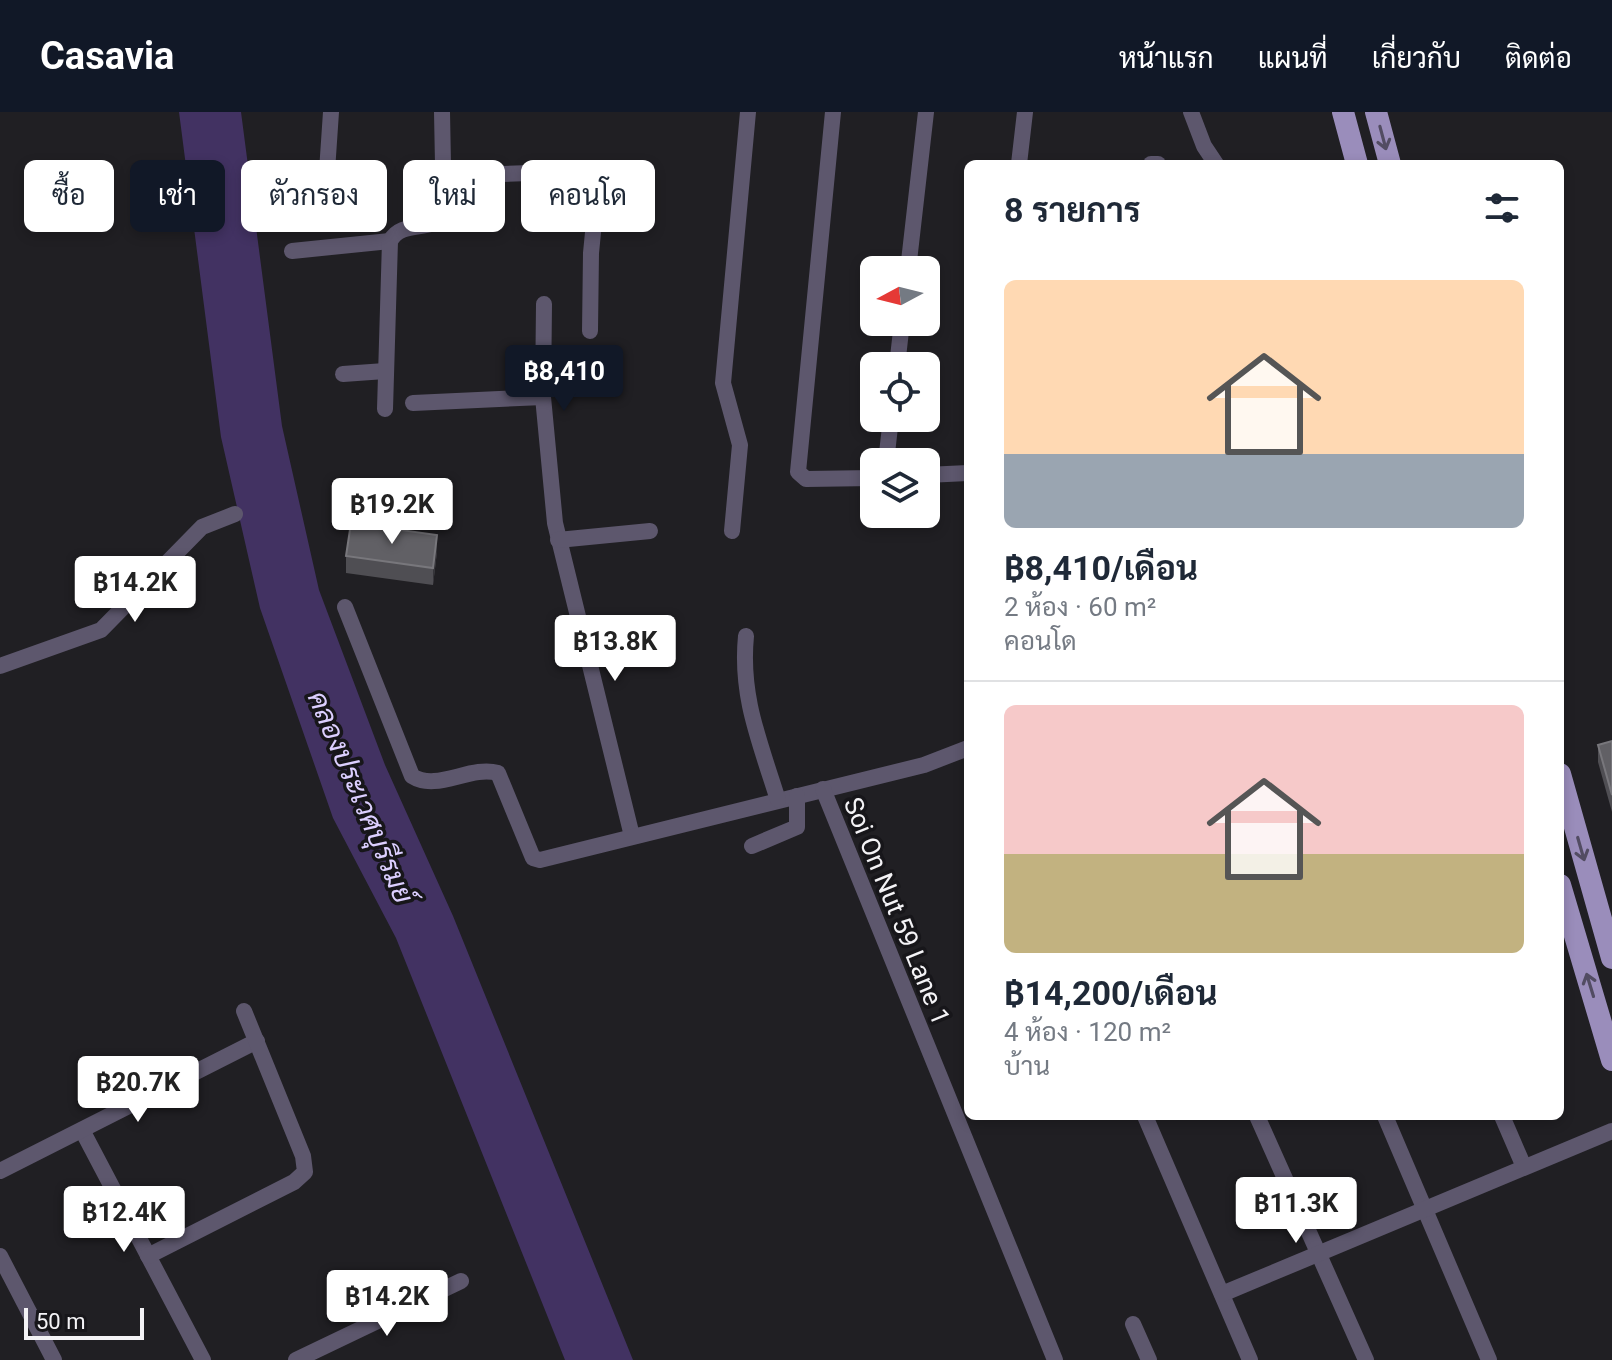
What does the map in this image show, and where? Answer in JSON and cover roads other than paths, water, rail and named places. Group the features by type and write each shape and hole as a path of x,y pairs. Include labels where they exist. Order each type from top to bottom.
{"main road":[{"path":"1343,112 1356,160"},
{"path":"1376,112 1389,160"},
{"path":"1564,788 1612,958"},
{"path":"1564,898 1612,1060"}],"street":[{"path":"328,160 331,112"},
{"path":"442,112 443,160"},
{"path":"732,531 740,445 723,383 748,112"},
{"path":"833,112 798,472 806,479 860,478"},
{"path":"910,256 926,112"},
{"path":"1019,160 1025,112"},
{"path":"1191,112 1204,146 1213,160"},
{"path":"385,409 390,241 395,233 403,229"},
{"path":"590,331 593,232"},
{"path":"292,251 390,241"},
{"path":"544,304 543,397 557,534 632,836"},
{"path":"343,374 385,371"},
{"path":"413,403 543,397"},
{"path":"940,474 964,473"},
{"path":"0,666 101,630 202,527 235,514"},
{"path":"557,534 650,531"},
{"path":"345,607 412,776 429,782 488,770 498,773 526,844 533,858 540,860 924,765 964,750"},
{"path":"746,636 743,670 746,699 778,800"},
{"name":"Soi On Nut 59 Lane 1","path":"823,789 1055,1360"},
{"path":"752,846 797,827 797,796"},
{"path":"148,1256 294,1182 305,1172 303,1156 244,1011"},
{"path":"0,1171 257,1041"},
{"path":"1147,1120 1250,1360"},
{"path":"1259,1120 1321,1252 1366,1360"},
{"path":"1387,1120 1489,1360"},
{"path":"1504,1120 1524,1167"},
{"path":"82,1130 203,1360"},
{"path":"1222,1294 1612,1131"},
{"path":"0,1256 54,1360"},
{"path":"296,1360 461,1281"},
{"path":"1133,1324 1149,1360"}],"water":[{"name":"คลองประเวศบุรีรมย์","path":"179,112 241,112 247,160 241,160 241,232 257,232 282,426 319,590 385,765 453,916 633,1360 565,1360 396,938 333,818 260,608 221,437 195,232 225,232 225,160 185,160"}]}
